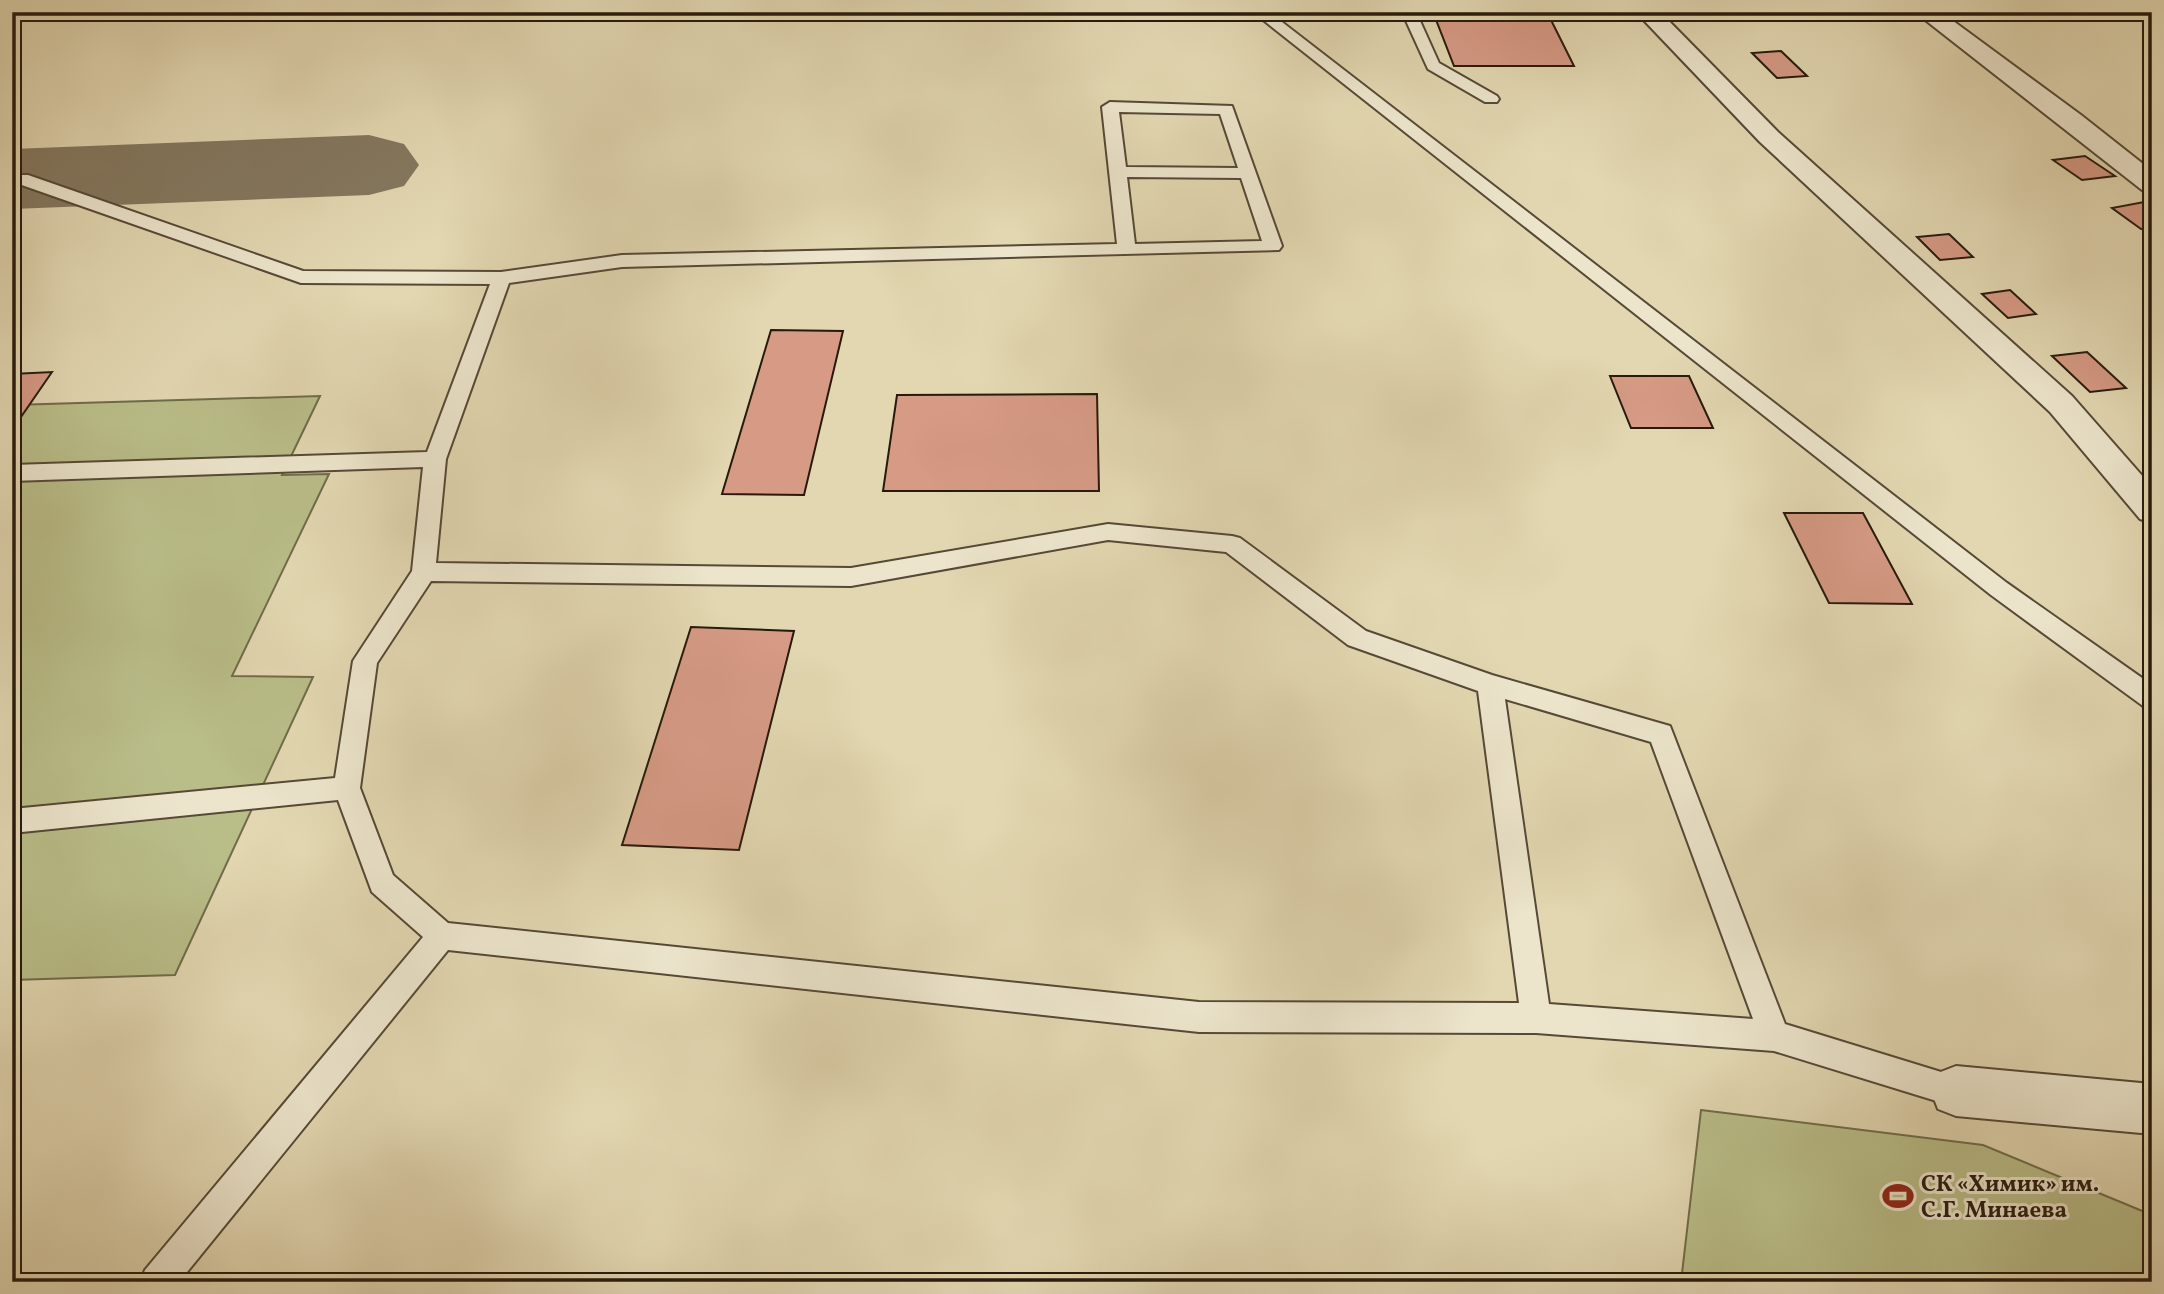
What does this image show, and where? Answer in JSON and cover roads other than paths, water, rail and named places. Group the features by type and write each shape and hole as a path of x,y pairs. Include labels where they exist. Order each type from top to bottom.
{"street":[{"path":"1647,12 1769,137 2060,404 2152,510"},
{"path":"1926,12 2072,120 2152,184"},
{"path":"1956,1091 2152,1108"}],"lane":[{"path":"1260,12 1998,590 2152,699"},
{"path":"1409,12 1433,66 1491,99"},
{"path":"22,179 301,277 501,278 622,261 1127,250 1273,246 1226,109 1110,107 1127,250"},
{"path":"1118,172 1247,173"},
{"path":"501,278 435,459 424,572 365,661 347,788 382,883 442,936 1199,1017 1536,1018 1774,1036 1956,1091"},
{"path":"12,473 435,459"},
{"path":"424,572 851,577 1108,532 1233,544 1357,638 1490,685 1661,734 1774,1036"},
{"path":"1490,685 1536,1018"},
{"path":"12,821 347,788"},
{"path":"157,1282 442,936"}],"place":[{"name":"СК «Химик» им. С.Г. Минаева","path":"1898,1196"}]}
